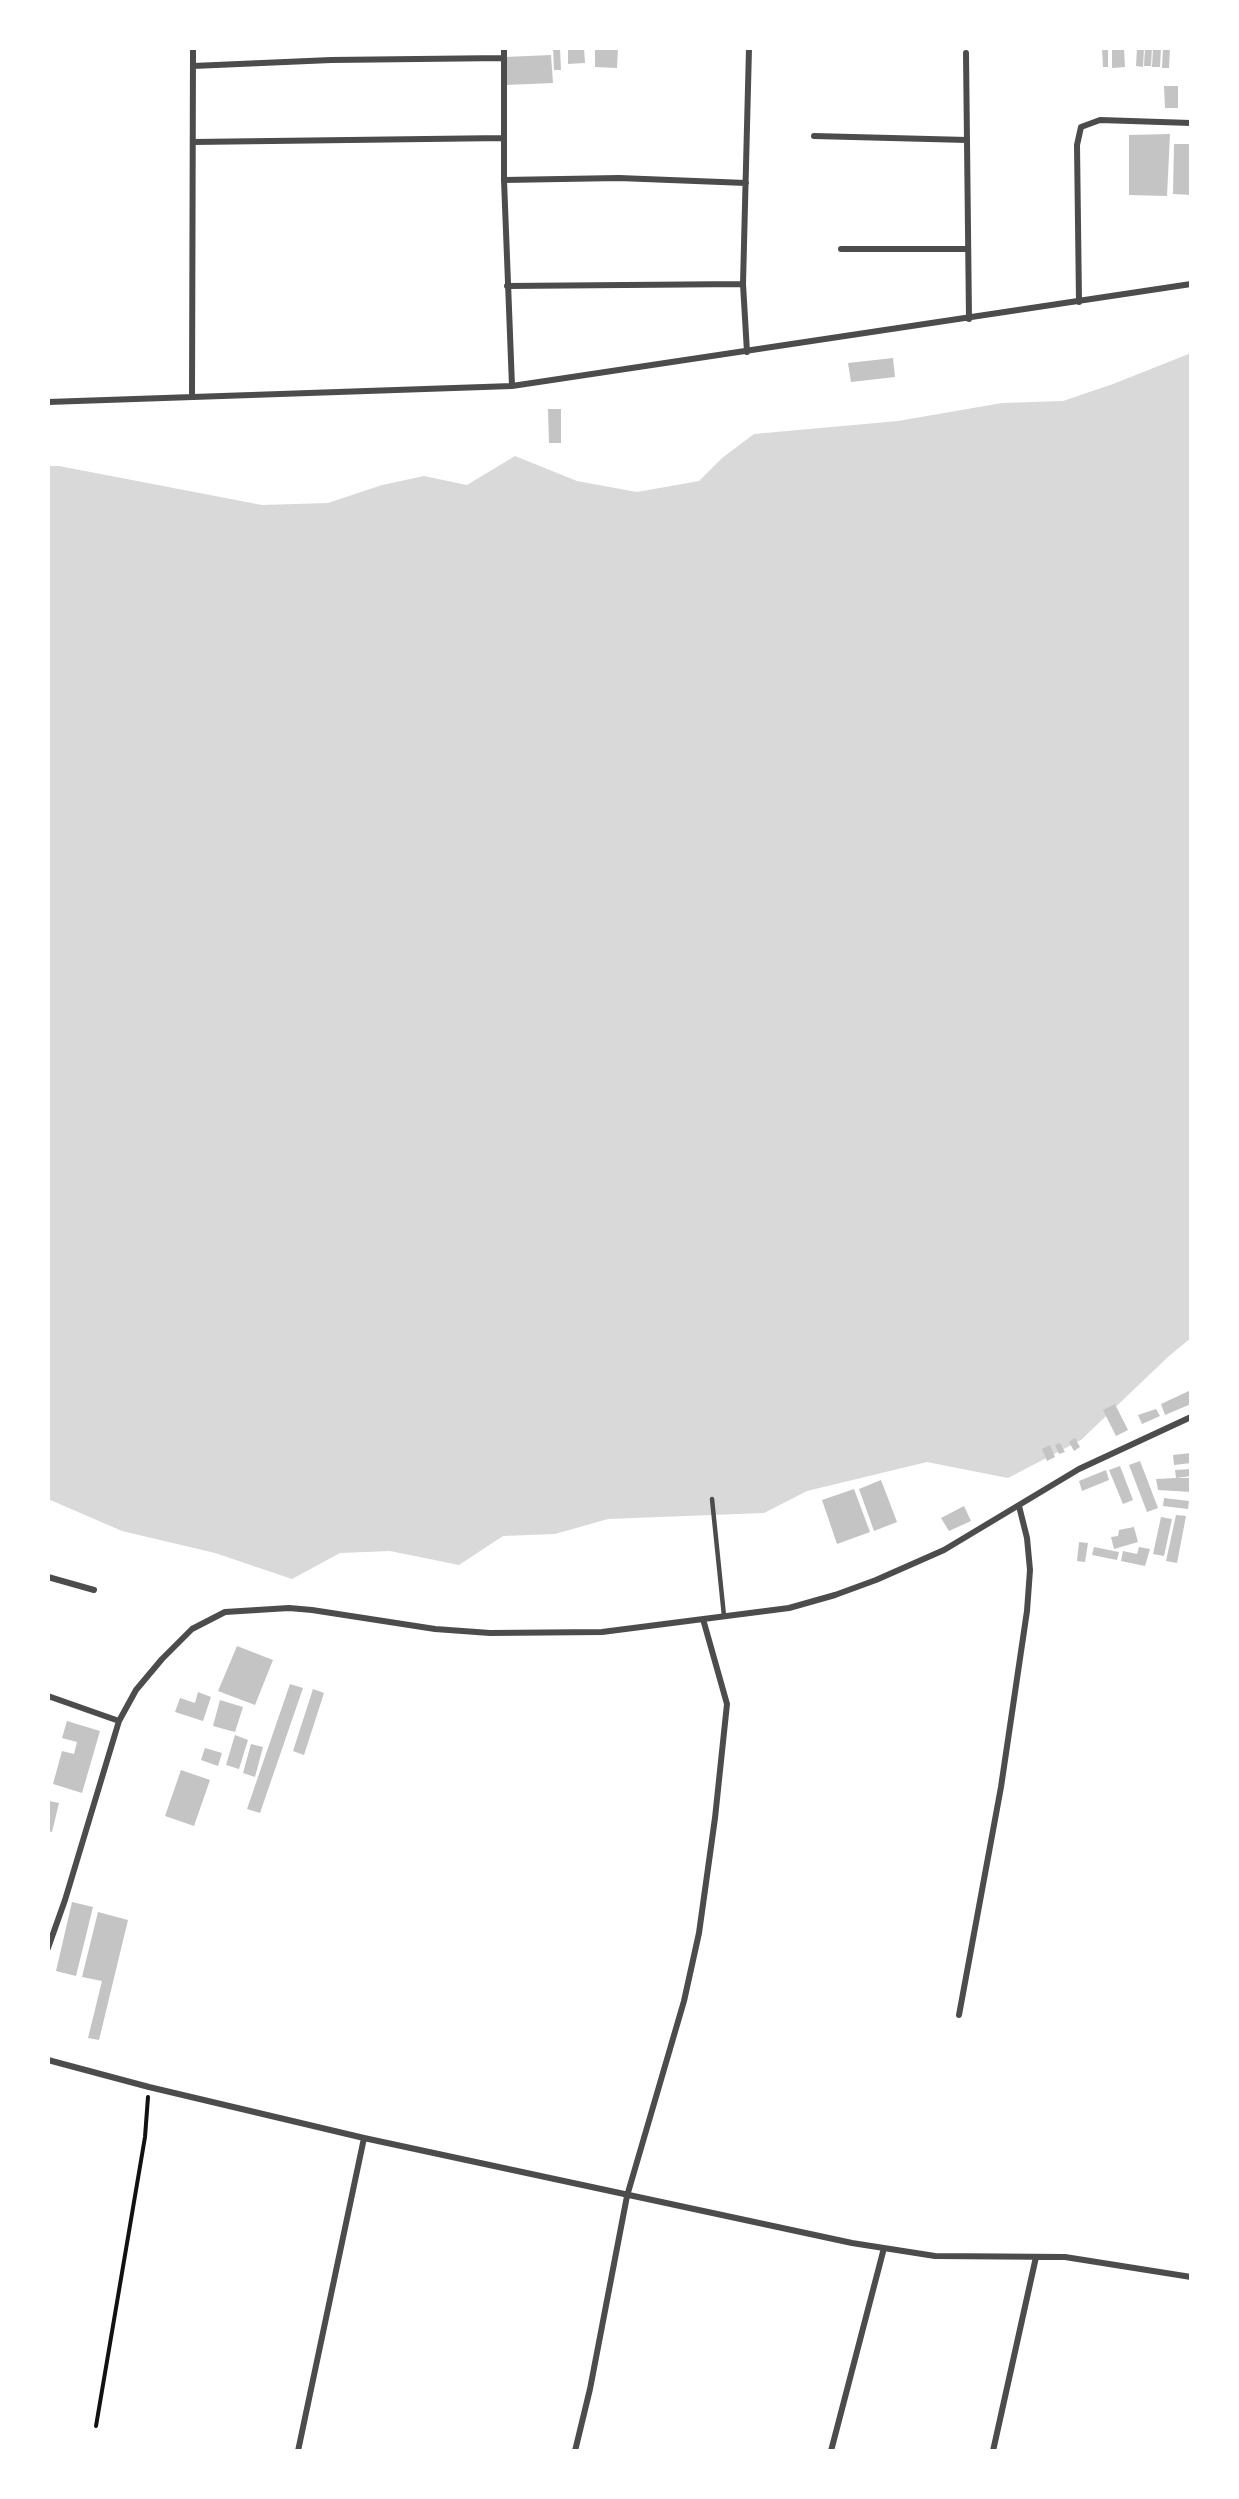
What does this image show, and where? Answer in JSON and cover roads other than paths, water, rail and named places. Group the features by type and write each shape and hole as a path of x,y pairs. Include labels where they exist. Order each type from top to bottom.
{"street":[{"path":"192,397 193,48"},
{"path":"504,48 504,180 512,386"},
{"path":"747,352 743,284 749,48"},
{"path":"966,53 969,319"},
{"path":"193,66 331,60 504,58"},
{"path":"1079,302 1077,145 1081,128 1100,120 1191,123"},
{"path":"814,136 967,140"},
{"path":"192,141 504,138"},
{"path":"504,180 619,178 746,183"},
{"path":"841,249 968,249"},
{"path":"507,286 743,284"},
{"path":"48,402 512,386 1191,284"},
{"path":"48,1948 65,1900 119,1721 136,1690 162,1659 192,1629 225,1612 300,1609 435,1629 490,1633 602,1632 789,1608 856,1588 944,1550 1079,1469 1191,1417"},
{"path":"959,2015 1001,1786 1027,1611 1030,1570 1027,1538 1019,1506"},
{"path":"48,1576 94,1590"},
{"path":"575,2451 590,2389 627,2196 684,2001 699,1933 715,1818 727,1704 703,1619"},
{"path":"48,1696 119,1721"},
{"path":"48,2060 149,2087 364,2138 627,2196 884,2248 935,2256 1065,2257 1191,2277"},
{"path":"298,2451 364,2138"},
{"path":"831,2451 884,2248"},
{"path":"993,2451 1036,2257"}],"lane":[{"path":"712,1498 724,1616"}]}
